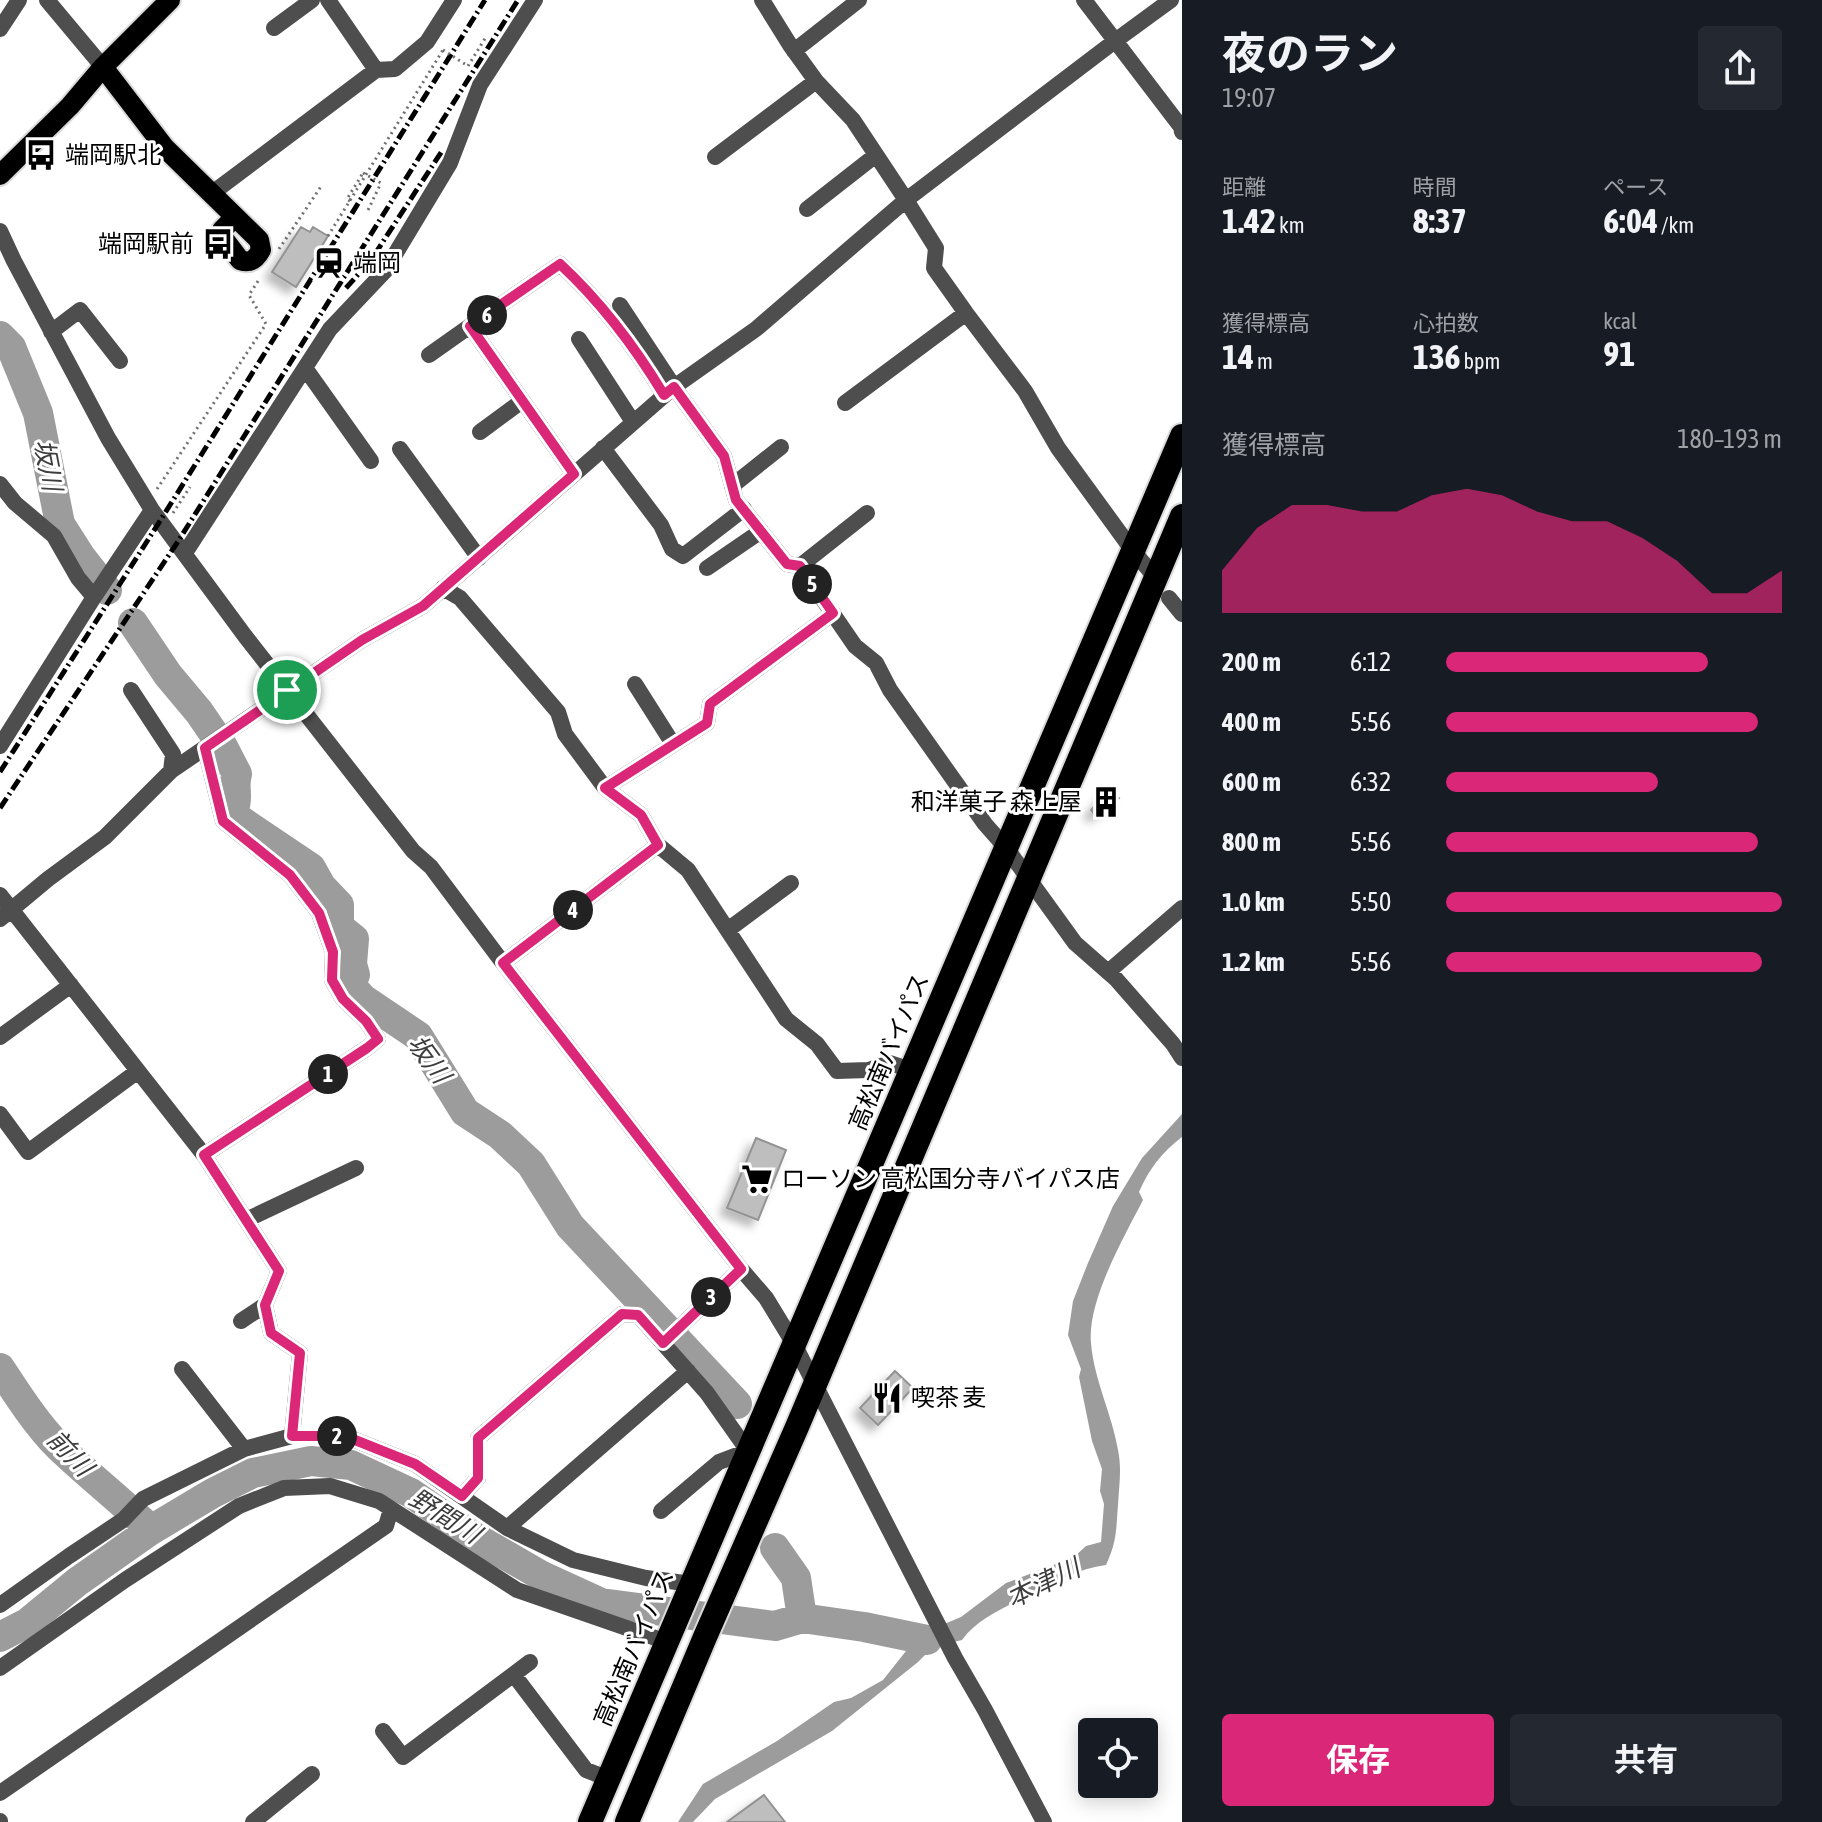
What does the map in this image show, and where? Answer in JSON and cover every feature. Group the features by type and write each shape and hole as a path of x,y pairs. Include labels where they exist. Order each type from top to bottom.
{"highway":[{"name":"高松南バイパス","path":"590,1822 1182,436"},
{"path":"627,1822 1027,878 1162,588 1182,516"}],"main road":[{"path":"0,175 170,0"},
{"path":"103,67 165,148 235,217"}],"street":[{"path":"0,29 19,0"},
{"path":"47,0 103,67"},
{"path":"274,28 312,0"},
{"path":"328,0 376,70"},
{"path":"211,194 376,70 395,69 427,42 454,0"},
{"path":"185,553 330,329 385,271 450,163 480,85 535,0"},
{"path":"762,0 794,51 816,81 853,120 906,200 936,248 934,268 1025,391 1058,448 1182,614"},
{"path":"794,51 859,0"},
{"path":"1084,0 1182,132"},
{"path":"6,914 105,837 171,771 362,640 423,606 669,391 756,329 906,200 1171,0"},
{"path":"715,157 816,81"},
{"path":"807,209 876,155"},
{"path":"0,231 108,438 164,527 287,690 413,851 431,867 766,1298 794,1344 926,1603 1044,1822"},
{"path":"429,355 560,264 595,301 724,456 736,500 787,564 800,566 855,646 876,663 890,690 985,824 1007,849 1075,943 1116,979 1182,1058"},
{"path":"620,305 669,391"},
{"path":"51,332 80,310 120,361"},
{"path":"845,403 966,313"},
{"path":"470,326 574,474"},
{"path":"579,339 633,422"},
{"path":"305,368 371,461"},
{"path":"480,432 522,401"},
{"path":"732,486 781,447"},
{"path":"603,448 661,525 672,549 683,556 744,509"},
{"path":"400,449 479,558"},
{"path":"0,484 15,503 54,536 78,578 94,597"},
{"path":"0,746 150,506"},
{"path":"800,566 867,513"},
{"path":"707,568 761,531"},
{"path":"443,588 460,598 558,712 565,734 605,788 641,815 658,845 688,870 786,1019 817,1044 837,1071 868,1070 890,1063 911,1070"},
{"path":"605,788 707,723 710,704 833,613"},
{"path":"635,684 673,744"},
{"path":"131,690 173,754 171,771"},
{"path":"204,1155 378,1039 366,1021 343,999 332,980 333,952 319,913 290,875 223,821 213,743"},
{"path":"503,963 658,845"},
{"path":"729,929 791,883"},
{"path":"0,895 6,914 71,985 204,1155 279,1271 265,1305 241,1321"},
{"path":"1108,972 1182,908"},
{"path":"0,1037 71,985"},
{"path":"0,1114 28,1152 138,1071"},
{"path":"246,1220 356,1168"},
{"path":"670,1336 741,1269"},
{"path":"265,1305 271,1333 300,1353 292,1436"},
{"path":"462,1496 478,1478 478,1438 622,1314 638,1315 670,1336 688,1371 748,1451 719,1462 661,1511"},
{"path":"182,1369 244,1449"},
{"path":"507,1528 688,1371"},
{"path":"0,1605 123,1520 143,1499 244,1449 292,1436 345,1436 415,1464 507,1528 573,1560 646,1578 692,1584"},
{"path":"0,1668 226,1514 284,1488 330,1486 379,1501 517,1590 669,1637"},
{"path":"0,1793 386,1526 391,1509"},
{"path":"383,1731 403,1757 530,1662"},
{"path":"514,1675 586,1770 609,1779"},
{"path":"253,1822 312,1774"}],"path":[{"path":"328,236 443,50 468,66 486,37"},
{"path":"349,200 363,173 381,183 368,210"},
{"path":"273,258 322,185"},
{"path":"150,506 266,324 249,295 265,271"},
{"path":"164,527 190,487"}],"water":[{"name":"本津川","path":"1182,1114 1182,1137 1162,1155 1139,1192 1143,1200 1108,1270 1091,1326 1093,1357 1120,1464 1115,1535 1106,1565 1086,1569 1057,1581 993,1614 976,1625 962,1640 933,1647 832,1731 715,1799 693,1822 678,1822 703,1784 777,1741 834,1702 851,1698 883,1680 910,1646 911,1633 930,1630 961,1617 1006,1583 1074,1557 1086,1546 1101,1542 1104,1504 1100,1491 1102,1469 1092,1441 1079,1377 1081,1369 1068,1335 1073,1301 1113,1206 1142,1158"}],"building":[{"path":"301,227 310,232 313,227 328,236 296,287 272,272"},
{"name":"和洋菓子 森上屋","path":"1109,790 1119,798 1095,815 1091,810"},
{"name":"ローソン 高松国分寺バイパス店","path":"756,1138 786,1150 758,1220 727,1208"},
{"name":"喫茶 麦","path":"895,1371 913,1388 878,1425 860,1408"},
{"path":"764,1795 785,1822 727,1822"}],"waterway":[{"name":"坂川","path":"0,336 11,347 38,413 60,524 107,590"},
{"name":"坂川","path":"133,623 223,747 237,774 234,809 237,818 311,868 321,886 339,905 339,927 354,939 352,964 355,975 350,985 363,999 418,1036 465,1112 500,1135 531,1164 570,1226 737,1404"},
{"name":"前川","path":"0,1368 51,1438 151,1530"},
{"name":"野間川","path":"0,1637 27,1623 77,1582 151,1530 213,1493 253,1473 311,1461 351,1465 411,1493 476,1538 542,1576 601,1603 775,1626 802,1618 927,1640"},
{"name":"坂川","path":"775,1548 796,1578 802,1618"}],"railway":[{"path":"0,772 485,0"},
{"path":"0,808 177,543 518,0"},
{"path":"346,288 371,260 442,151"}],"place":[{"name":"端岡駅北","path":"41,155"},
{"name":"端岡駅前","path":"218,244"},
{"name":"端岡","path":"329,263"},
{"name":"和洋菓子 森上屋","path":"1106,802"},
{"name":"ローソン 高松国分寺バイパス店","path":"757,1179"},
{"name":"喫茶 麦","path":"887,1398"}],"route":[{"path":"560,264 578,281 640,356 664,395 674,387 724,456 736,500 787,564 800,566 833,613 710,704 707,723 605,788 641,815 658,845 503,963 741,1269 663,1343 638,1315 622,1314 478,1438 478,1478 462,1496 415,1464 345,1436 292,1436 300,1353 271,1333 265,1305 279,1271 204,1155 378,1039 366,1021 343,999 332,980 333,952 319,913 290,875 223,821 205,748 287,690 362,640 423,606 574,474 470,326 560,264"}]}
